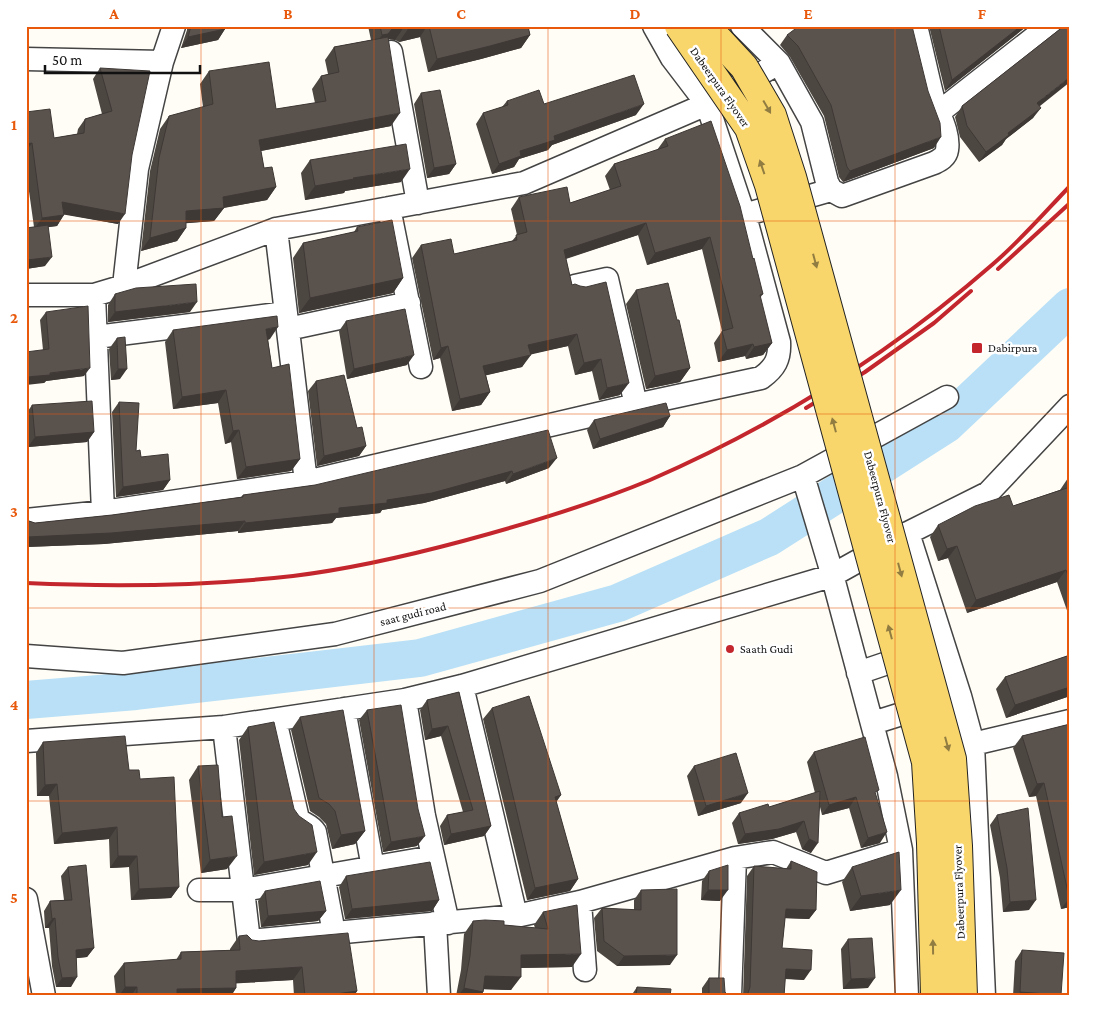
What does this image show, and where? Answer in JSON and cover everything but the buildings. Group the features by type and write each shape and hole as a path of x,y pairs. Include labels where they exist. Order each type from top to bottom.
{"main road":[{"name":"Dabeerpura Flyover","path":"679,26 749,128 759,156 926,762 934,996"},
{"name":"Dabeerpura Flyover","path":"706,26 744,67 772,115 792,177 952,759 958,846 963,996"}],"street":[{"path":"124,286 137,169 162,62 174,26"},
{"path":"26,520 103,512 306,482 636,405 761,378 771,371 780,350 779,342 744,214 707,104 672,58 654,26"},
{"path":"742,26 779,63 812,122 827,182 831,190 842,196 941,160 946,153 948,147 946,136 938,113 916,26"},
{"path":"938,113 1049,26"},
{"path":"391,52 418,203"},
{"path":"26,59 162,62"},
{"path":"26,295 94,295 124,286 276,229 524,183 707,104 779,63"},
{"path":"744,214 831,190"},
{"path":"390,208 421,367"},
{"path":"276,229 306,482"},
{"path":"575,286 607,279 636,405"},
{"path":"94,295 103,512"},
{"path":"96,337 287,321 409,303"},
{"name":"saat gudi road","path":"26,656 123,663 335,634 540,581 782,484 804,480 947,398"},
{"path":"26,742 224,727 404,700 462,686 830,570 988,494 1070,406"},
{"path":"804,480 873,723 901,850 907,996"},
{"path":"908,533 944,644 973,744 984,996"},
{"path":"858,673 944,644"},
{"path":"462,686 516,916"},
{"path":"873,723 960,696"},
{"path":"404,700 433,857 441,923 439,996"},
{"path":"344,709 372,868"},
{"path":"275,720 298,819 313,827 315,832 334,933"},
{"path":"973,744 1070,720"},
{"path":"224,727 249,941 516,916 580,902 735,858 773,852 826,873 901,850"},
{"path":"199,890 243,890 433,857"},
{"path":"730,996 735,858"},
{"path":"26,900 44,996"},
{"path":"580,902 585,970"}],"waterway":[{"path":"26,700 136,691 420,658 618,603 769,537 946,424 1070,307"}],"railway":[{"path":"26,583 93,585 193,584 293,576 336,570 378,562 463,541 558,514 604,498 650,480 742,436 830,385 872,357 914,328 993,264 1023,236 1070,186"},
{"path":"998,269 1070,203"},
{"path":"806,408 865,372 934,323 971,291"}],"place":[{"name":"Dabirpura","path":"977,348"},
{"name":"Saath Gudi","path":"730,649"}]}
